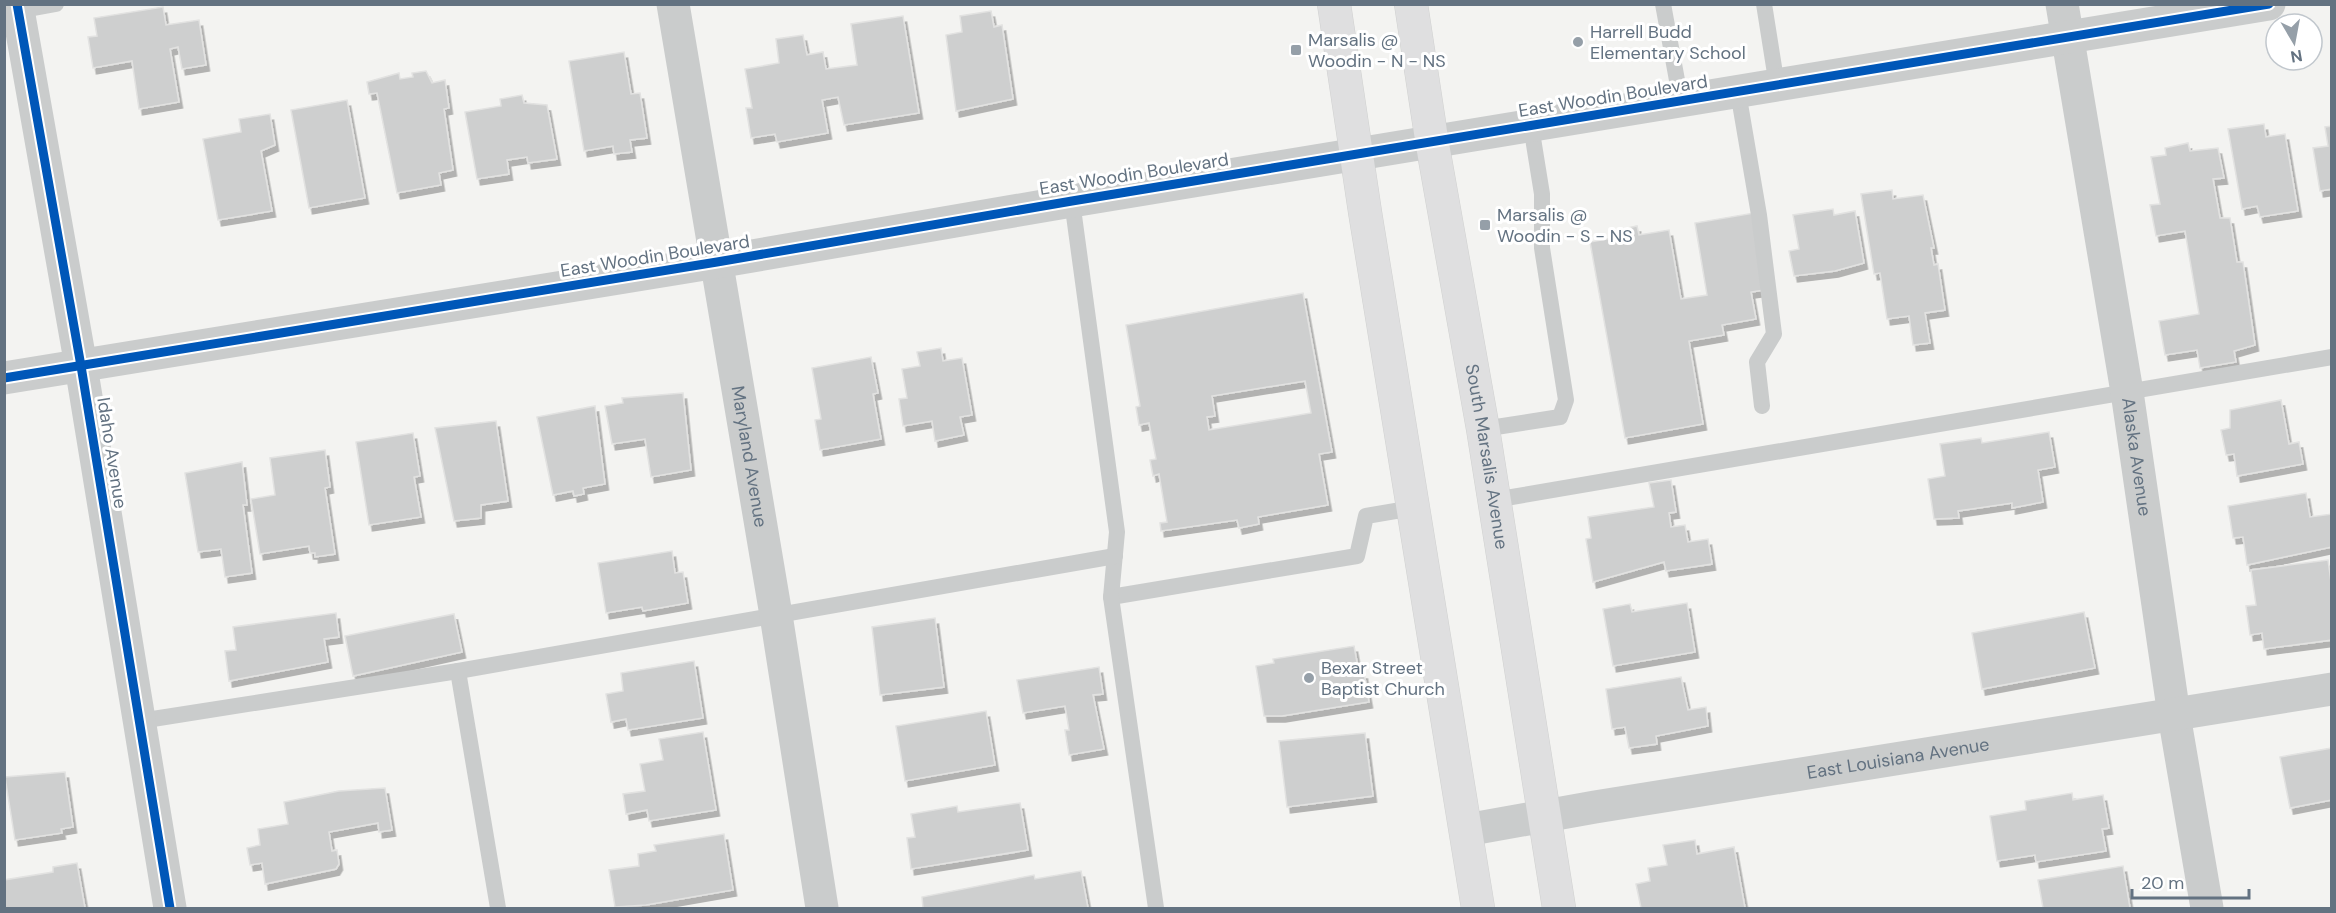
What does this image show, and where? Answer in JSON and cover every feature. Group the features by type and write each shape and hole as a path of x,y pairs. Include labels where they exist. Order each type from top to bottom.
{"main road":[{"path":"1334,4 1356,154 1478,909"},
{"name":"South Marsalis Avenue","path":"1411,4 1432,142 1483,429 1545,816 1556,908"}],"street":[{"name":"Maryland Avenue","path":"674,4 776,615 822,909"},
{"name":"Alaska Avenue","path":"2062,4 2127,392 2174,714 2207,909"},
{"name":"East Woodin Boulevard","path":"4,378 2269,4"},
{"name":"Idaho Avenue","path":"13,9 81,366 170,909"},
{"name":"East Louisiana Avenue","path":"1466,830 2331,688"}],"lane":[{"path":"13,9 56,4"},
{"path":"1663,4 1681,102"},
{"path":"1764,4 1777,86"},
{"path":"1738,92 1759,214 1774,334 1757,362 1762,406"},
{"path":"1483,429 1560,417 1566,400 1542,248 1542,194 1531,126"},
{"path":"1072,201 1117,532 1111,597 1156,909"},
{"path":"1494,500 2331,357"},
{"path":"1111,597 1358,556 1366,516 1413,508"},
{"path":"140,721 458,671 1115,556"},
{"path":"458,671 498,909"}],"building":[{"path":"163,7 166,25 199,20 206,65 182,69 178,47 170,49 179,102 139,109 132,61 93,68 88,37 97,36 94,18"},
{"path":"991,11 994,27 1002,25 1013,99 956,111 946,35 962,32 960,16"},
{"path":"903,16 919,113 844,125 838,97 822,100 828,133 777,142 775,134 751,138 746,108 752,108 745,69 779,63 776,39 803,35 807,55 823,52 826,69 857,65 851,24"},
{"path":"624,52 631,94 640,93 647,138 630,140 632,152 614,154 613,146 584,151 569,61"},
{"path":"426,71 432,83 445,80 449,108 444,109 453,170 439,173 441,185 397,193 377,93 369,94 367,82 399,73 400,79 413,77 412,73"},
{"path":"522,95 524,103 547,105 557,159 528,163 527,157 507,160 509,174 477,179 465,112 501,106 500,99"},
{"path":"347,100 365,198 309,208 291,110"},
{"path":"270,114 275,145 261,151 272,211 218,220 203,139 241,132 239,119"},
{"path":"2264,124 2266,137 2285,134 2298,211 2260,217 2257,206 2242,209 2228,129"},
{"path":"2332,126 2332,189 2320,191 2313,148 2328,146 2325,127"},
{"path":"2188,143 2190,151 2218,148 2224,178 2213,179 2220,218 2230,218 2237,262 2243,262 2255,345 2234,351 2236,362 2200,368 2197,350 2165,355 2159,321 2199,314 2185,231 2156,236 2150,205 2160,204 2151,157 2166,155 2165,148"},
{"path":"1892,190 1893,199 1923,195 1934,248 1931,248 1934,265 1938,264 1945,310 1925,313 1930,343 1913,345 1909,316 1887,319 1880,273 1874,274 1861,194"},
{"path":"1833,209 1834,215 1855,211 1864,263 1835,271 1794,276 1789,251 1799,249 1793,215"},
{"path":"1754,213 1764,290 1751,292 1756,319 1722,325 1724,335 1689,341 1703,424 1625,438 1590,242 1619,237 1618,230 1637,226 1639,235 1669,230 1681,299 1707,295 1695,223"},
{"path":"1303,293 1332,452 1319,454 1328,505 1258,517 1259,524 1239,528 1237,520 1161,531 1160,523 1167,522 1159,474 1153,476 1150,460 1156,459 1149,423 1139,425 1136,407 1140,406 1126,325","holes":["1305,381 1311,413 1209,430 1207,417 1215,416 1212,396"]},
{"path":"941,348 943,361 962,358 972,415 960,417 964,435 935,441 932,421 903,426 899,399 907,398 902,369 920,366 917,352"},
{"path":"871,357 878,393 873,394 881,439 820,450 815,420 821,419 812,368"},
{"path":"683,393 691,470 651,477 645,439 612,444 605,406 623,403 622,398"},
{"path":"2281,400 2289,444 2299,442 2303,464 2237,476 2234,454 2226,455 2221,430 2230,428 2230,410"},
{"path":"595,406 605,484 583,488 584,494 574,496 573,491 553,495 537,417"},
{"path":"496,421 508,501 481,505 481,518 454,521 435,428"},
{"path":"2049,432 2055,467 2038,470 2043,502 2012,508 2012,503 1958,511 1959,518 1934,519 1928,479 1945,476 1940,444 1981,438 1982,443"},
{"path":"413,433 420,476 414,477 421,517 369,525 356,442"},
{"path":"325,450 330,487 325,488 335,554 315,557 315,553 310,553 309,546 260,554 251,499 275,495 270,458"},
{"path":"242,462 247,505 243,505 252,573 225,577 221,549 198,552 185,473"},
{"path":"1671,480 1676,512 1669,513 1671,527 1685,525 1688,542 1708,539 1712,564 1666,571 1664,562 1593,582 1586,539 1591,538 1588,517 1654,507 1649,483"},
{"path":"2306,493 2310,517 2332,514 2332,547 2247,565 2243,537 2233,538 2228,506"},
{"path":"672,551 675,573 683,572 688,603 643,611 642,607 606,613 598,563"},
{"path":"2328,560 2332,589 2332,640 2264,649 2262,633 2250,635 2246,606 2256,605 2251,570"},
{"path":"1687,603 1695,652 1613,666 1603,609 1630,604 1632,612"},
{"path":"2084,612 2095,668 1982,689 1972,633"},
{"path":"336,613 339,637 324,639 328,662 229,681 225,651 236,650 233,627"},
{"path":"454,614 462,652 353,676 345,636"},
{"path":"935,618 944,687 880,695 872,627"},
{"path":"1354,646 1359,673 1364,673 1369,702 1282,716 1264,716 1256,666 1274,663 1273,659"},
{"path":"694,661 703,718 628,730 626,719 611,722 606,694 623,691 621,673"},
{"path":"1099,667 1103,694 1093,695 1104,749 1069,755 1065,730 1069,730 1065,706 1023,713 1017,680"},
{"path":"1681,677 1688,710 1706,707 1708,726 1656,736 1657,744 1629,748 1625,727 1612,729 1606,689"},
{"path":"986,711 995,765 905,781 896,726"},
{"path":"703,732 716,810 649,821 647,810 626,814 623,794 645,791 640,764 663,760 659,739"},
{"path":"1365,733 1373,796 1287,807 1279,741"},
{"path":"2332,748 2332,800 2290,808 2280,757"},
{"path":"65,772 73,827 61,829 62,833 15,840 5,777"},
{"path":"385,788 392,830 379,832 378,823 329,832 332,851 337,850 339,864 336,869 265,884 262,863 250,865 247,848 260,845 258,829 288,824 284,802 339,791"},
{"path":"2072,793 2073,800 2103,795 2109,828 2102,829 2106,851 2036,862 2035,855 1997,861 1990,816 2026,810 2025,801"},
{"path":"1020,803 1028,850 911,869 907,838 915,837 911,814 957,806 958,812"},
{"path":"724,834 733,890 646,905 615,907 609,870 639,866 638,854 656,851 654,845"},
{"path":"1695,840 1697,854 1734,847 1745,908 1641,908 1636,884 1650,881 1648,868 1667,865 1663,845"},
{"path":"77,863 85,908 4,908 4,880 53,872 53,867"},
{"path":"2123,866 2130,908 2043,908 2038,880"},
{"path":"1081,871 1088,908 923,908 922,897 1034,875 1035,879"}],"cycle path":[{"path":"17,4 81,366 170,908"},
{"path":"4,378 2269,4"}],"place":[{"name":"Harrell Budd Elementary School","path":"1578,42"},
{"name":"Marsalis @ Woodin - N - NS","path":"1296,50"},
{"name":"Marsalis @ Woodin - S - NS","path":"1485,225"},
{"name":"Bexar Street Baptist Church","path":"1309,678"}]}
